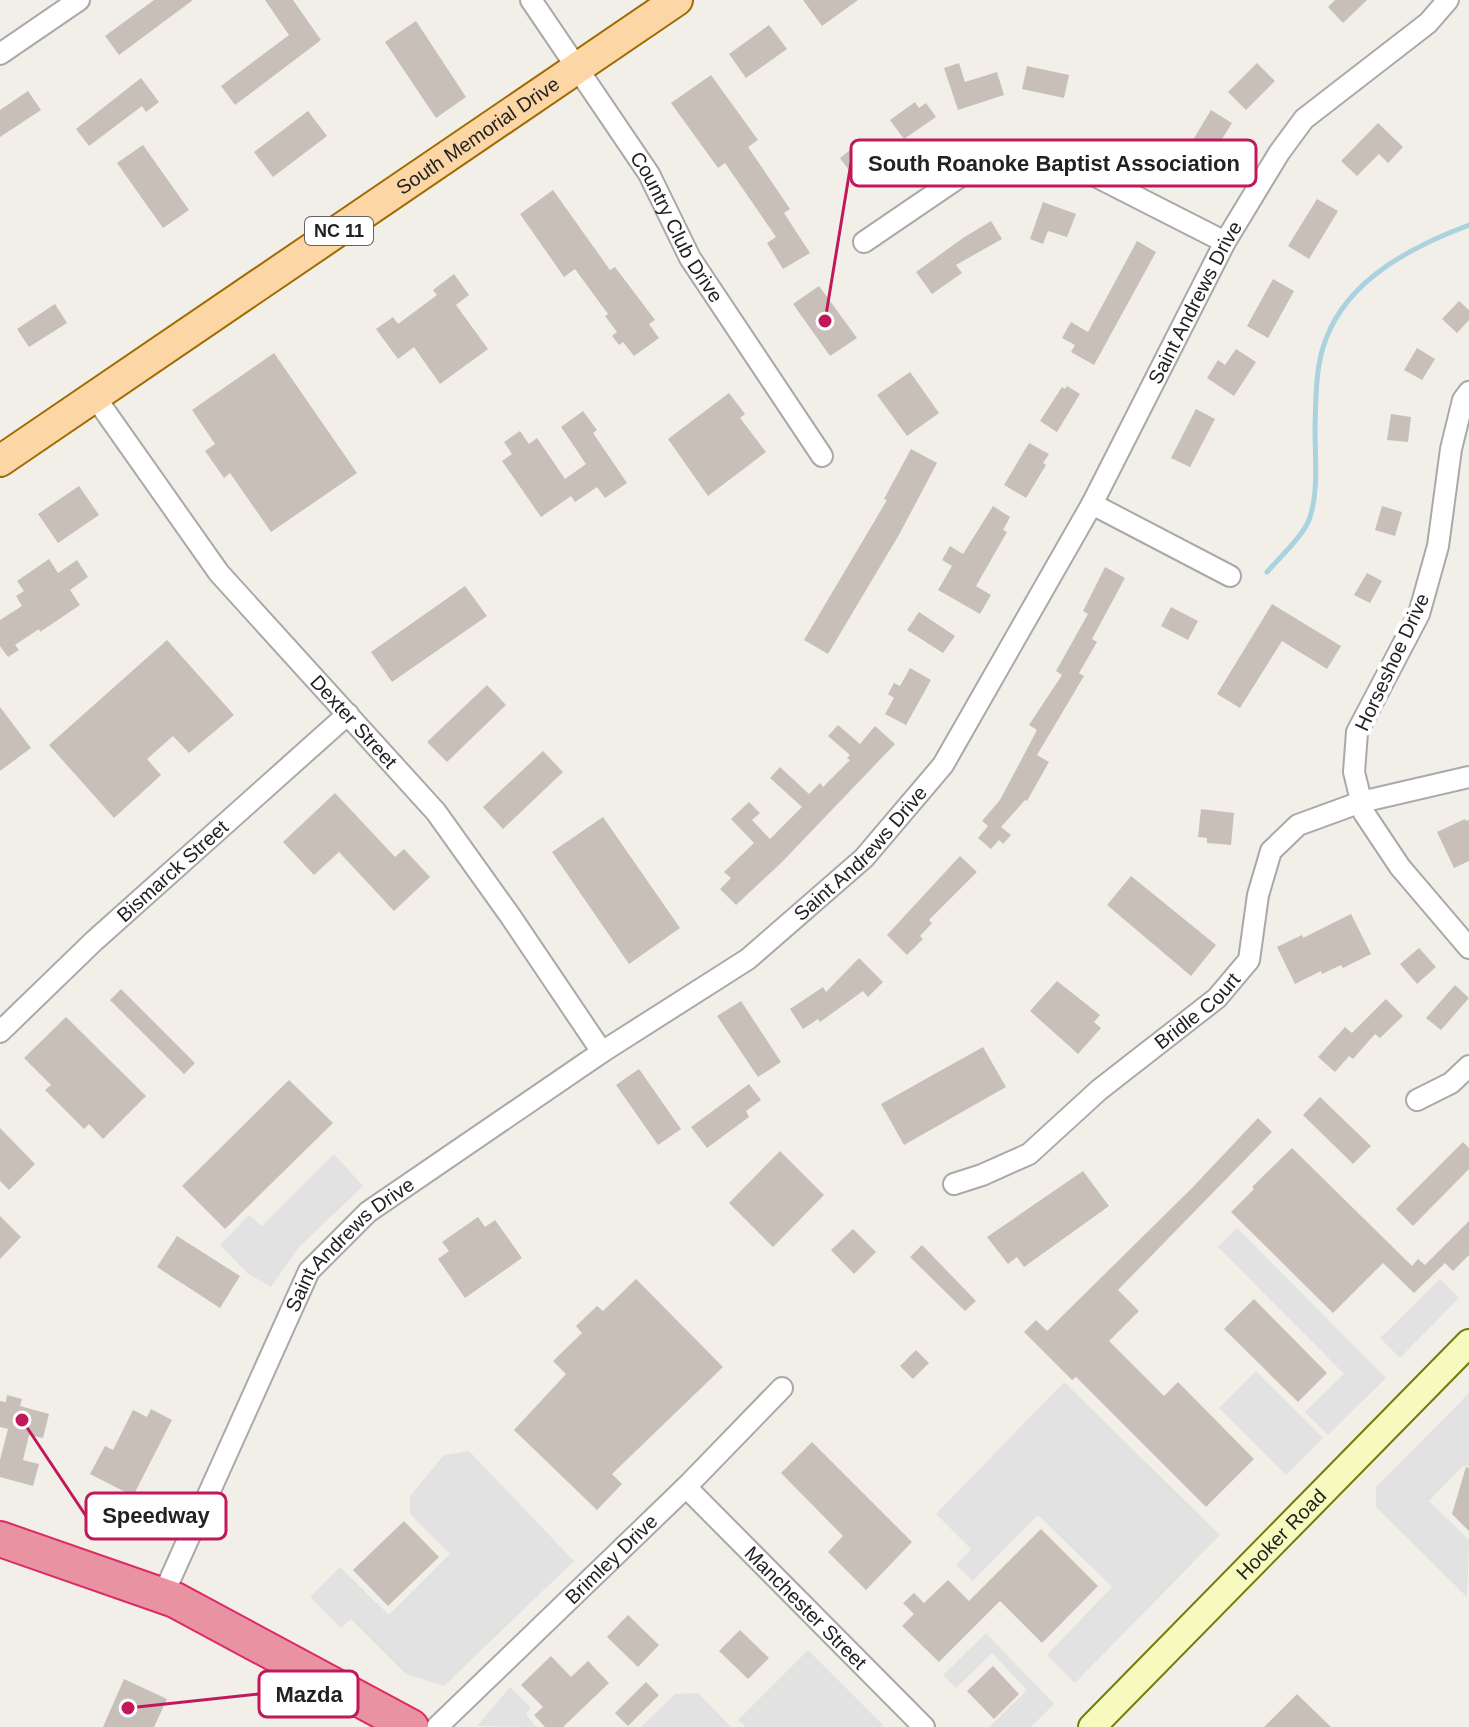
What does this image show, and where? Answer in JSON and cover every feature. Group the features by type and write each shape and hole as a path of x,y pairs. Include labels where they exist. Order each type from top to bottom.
{"highway":[{"path":"0,1539 163,1595 411,1727"}],"main road":[{"name":"South Memorial Drive","path":"0,461 677,0"},
{"name":"Hooker Road","path":"1092,1727 1469,1343"}],"street":[{"path":"0,54 79,0"},
{"name":"Country Club Drive","path":"531,0 649,174 690,258 822,456"},
{"name":"Saint Andrews Drive","path":"163,1595 309,1271 368,1212 602,1052 748,959 864,858 943,765 1092,504 1225,242 1279,153 1304,119 1428,23 1448,0"},
{"path":"864,242 983,161 1056,156 1225,242"},
{"name":"Horseshoe Drive","path":"1469,392 1463,400 1451,449 1438,546 1419,614 1357,732 1354,772 1364,813 1400,867 1469,948"},
{"name":"Dexter Street","path":"95,397 219,573 441,818 602,1052"},
{"path":"1092,504 1230,576"},
{"name":"Bismarck Street","path":"0,1032 94,941 348,714"},
{"name":"Bridle Court","path":"954,1184 1029,1154 1099,1090 1217,998 1249,960 1258,895 1271,851 1298,825 1361,802 1469,777"},
{"path":"1417,1100 1451,1083 1469,1066"},
{"name":"Brimley Drive","path":"437,1727 686,1487 782,1388"},
{"name":"Manchester Street","path":"686,1487 924,1727"}],"shaded area":[{"path":"334,1154 363,1186 299,1247 271,1287 247,1273 220,1245 249,1215 262,1226"},
{"path":"1237,1228 1386,1378 1328,1435 1305,1412 1344,1374 1218,1247"},
{"path":"1440,1279 1459,1298 1400,1358 1380,1338"},
{"path":"1256,1371 1323,1438 1286,1475 1219,1408"},
{"path":"1064,1382 1220,1535 1075,1683 1047,1655 1112,1587 1038,1515 973,1581 956,1565 971,1549 936,1514"},
{"path":"1469,1393 1469,1465 1462,1467 1429,1501 1469,1540 1467,1597 1376,1507 1376,1487"},
{"path":"469,1451 574,1561 444,1686 406,1674 351,1619 341,1628 310,1597 340,1567 389,1615 450,1554 410,1514 410,1496 444,1455"},
{"path":"986,1633 1054,1704 1031,1727 989,1727 1027,1690 992,1653 956,1688 943,1675"},
{"path":"808,1650 883,1725 746,1727 738,1720"},
{"path":"510,1687 531,1708 526,1714 536,1727 477,1726"},
{"path":"698,1693 731,1727 641,1727 675,1694"}],"building":[{"path":"154,0 193,0 119,55 105,36"},
{"path":"265,0 293,0 321,40 235,105 221,86 289,35"},
{"path":"803,0 858,0 822,26"},
{"path":"1335,0 1367,0 1343,23 1328,7"},
{"path":"416,21 466,97 436,118 385,42"},
{"path":"769,25 787,49 746,78 729,54"},
{"path":"959,63 965,82 997,72 1004,95 958,110 944,68"},
{"path":"1257,63 1275,81 1246,110 1228,92"},
{"path":"1027,66 1069,75 1064,98 1022,89"},
{"path":"711,75 758,140 748,147 790,209 784,213 810,253 783,269 767,243 776,237 725,163 718,168 671,103"},
{"path":"141,78 159,102 146,112 142,106 89,146 76,129"},
{"path":"28,91 41,110 0,137 0,110"},
{"path":"915,102 919,108 926,103 936,117 904,139 890,120"},
{"path":"1211,110 1232,123 1199,176 1179,163"},
{"path":"308,111 327,136 273,177 254,152"},
{"path":"1378,123 1403,147 1388,163 1379,154 1357,176 1341,161"},
{"path":"874,139 889,157 874,169 869,163 855,174 851,173 840,158 854,147 858,152"},
{"path":"143,145 189,210 163,228 117,163"},
{"path":"553,190 610,270 615,267 655,320 649,324 659,338 634,356 623,342 619,345 612,336 617,332 605,316 608,314 575,269 564,277 520,214"},
{"path":"1317,199 1338,211 1309,259 1288,246"},
{"path":"1043,202 1076,214 1067,237 1048,231 1043,244 1030,239"},
{"path":"991,221 1002,239 956,265 962,273 932,294 916,272"},
{"path":"1137,241 1156,252 1094,365 1071,352 1075,345 1062,338 1071,322 1088,332"},
{"path":"454,274 469,295 456,305 488,349 440,384 414,347 398,359 376,329 393,317 398,324 437,295 433,290"},
{"path":"1273,279 1294,291 1268,338 1247,326"},
{"path":"819,286 857,338 830,356 793,304"},
{"path":"1459,301 1469,310 1469,320 1457,333 1442,319"},
{"path":"55,304 67,323 29,347 17,329"},
{"path":"1417,348 1435,359 1422,380 1404,370"},
{"path":"1236,349 1256,362 1234,396 1207,378 1218,360 1225,365"},
{"path":"274,353 357,473 271,532 230,473 224,478 205,451 215,444 192,410"},
{"path":"910,372 939,413 907,436 877,395"},
{"path":"1067,386 1080,394 1057,432 1040,421 1062,387 1065,389"},
{"path":"729,393 745,414 740,418 766,452 708,496 668,439"},
{"path":"1196,409 1215,419 1190,467 1171,458"},
{"path":"583,411 597,430 593,433 627,483 605,498 597,487 575,502 571,496 541,517 502,461 512,454 504,442 520,431 529,444 537,438 565,479 586,464 561,427"},
{"path":"1391,414 1411,417 1408,442 1387,440"},
{"path":"1029,443 1049,454 1043,463 1046,465 1026,498 1004,485"},
{"path":"911,449 937,463 900,533 828,654 804,640 887,500 884,499"},
{"path":"79,486 99,515 58,543 38,514"},
{"path":"993,506 1010,517 1003,530 1007,532 976,586 991,595 980,614 938,590 952,566 942,560 950,546 963,554"},
{"path":"1382,506 1402,512 1395,536 1375,530"},
{"path":"49,559 58,573 77,560 88,577 70,590 80,605 15,645 19,650 8,657 0,646 0,620 22,606 16,596 24,591 17,581"},
{"path":"1105,567 1125,578 1092,639 1097,642 1079,673 1084,676 1037,755 1049,762 1027,801 1001,827 1011,835 1003,844 999,840 991,849 978,838 988,826 982,821 1000,800 1037,730 1029,725 1062,675 1056,671 1088,614 1083,611"},
{"path":"1367,573 1382,581 1370,603 1354,595"},
{"path":"465,586 487,616 392,682 371,652"},
{"path":"1272,604 1341,646 1327,669 1282,641 1240,708 1217,694"},
{"path":"1171,607 1198,621 1188,640 1161,626"},
{"path":"919,612 955,636 943,653 907,630"},
{"path":"167,640 234,715 189,753 173,736 147,759 161,775 114,818 49,745"},
{"path":"910,668 931,680 906,725 885,714 894,698 888,694 894,683 900,686"},
{"path":"487,685 506,705 447,762 427,742"},
{"path":"0,707 31,748 0,771"},
{"path":"838,725 860,744 875,726 895,744 782,862 736,905 720,889 731,878 724,872 754,843 731,819 749,802 760,813 752,820 770,839 802,807 770,778 780,767 809,794 820,783 823,787 850,760 847,758 850,755 828,736"},
{"path":"543,751 563,772 503,829 483,807"},
{"path":"335,793 395,857 404,849 430,877 394,911 339,852 314,875 283,842"},
{"path":"1201,809 1234,813 1231,845 1207,843 1207,838 1198,837"},
{"path":"603,817 680,928 629,964 552,852"},
{"path":"1469,820 1469,861 1454,868 1437,832"},
{"path":"960,856 977,872 929,920 932,923 920,936 923,939 907,955 887,935"},
{"path":"1131,876 1216,945 1191,976 1107,905"},
{"path":"1351,914 1371,954 1343,968 1341,965 1322,974 1321,971 1295,984 1277,947"},
{"path":"1419,948 1436,967 1417,984 1400,964"},
{"path":"859,958 883,982 868,997 863,991 820,1022 818,1019 803,1029 790,1009 823,987 826,992"},
{"path":"1057,981 1100,1015 1094,1022 1101,1028 1078,1054 1030,1011"},
{"path":"1455,985 1469,998 1441,1030 1426,1018"},
{"path":"121,989 195,1063 184,1074 110,1000"},
{"path":"1386,999 1403,1016 1380,1038 1375,1034 1353,1059 1349,1056 1335,1072 1318,1057 1345,1027 1352,1033"},
{"path":"741,1001 781,1062 758,1077 717,1016"},
{"path":"66,1017 146,1096 103,1139 89,1124 84,1129 45,1090 51,1085 24,1058"},
{"path":"983,1047 1006,1087 904,1145 881,1104"},
{"path":"639,1069 681,1129 658,1145 616,1085"},
{"path":"289,1080 333,1123 225,1229 182,1186"},
{"path":"749,1084 761,1100 746,1111 749,1117 707,1148 691,1127"},
{"path":"1320,1097 1371,1146 1353,1164 1303,1115"},
{"path":"1258,1118 1272,1132 1118,1290 1139,1311 1109,1341 1164,1396 1178,1382 1254,1459 1206,1507 1076,1377 1072,1380 1024,1332 1036,1320 1047,1331"},
{"path":"0,1128 35,1164 9,1190 0,1181"},
{"path":"1463,1142 1469,1148 1469,1169 1413,1226 1396,1209"},
{"path":"1292,1148 1412,1266 1418,1259 1425,1265 1469,1221 1469,1255 1453,1271 1445,1263 1414,1293 1383,1263 1333,1313 1231,1212"},
{"path":"780,1151 824,1195 773,1247 729,1203"},
{"path":"1083,1171 1109,1206 1024,1267 1017,1257 1008,1264 987,1237"},
{"path":"0,1216 21,1237 0,1259"},
{"path":"478,1217 485,1227 495,1220 522,1258 465,1298 438,1259 449,1251 442,1242"},
{"path":"853,1229 876,1252 854,1274 831,1250"},
{"path":"177,1236 240,1276 220,1308 157,1267"},
{"path":"922,1245 976,1301 965,1311 910,1257"},
{"path":"636,1279 723,1367 612,1474 622,1484 597,1510 514,1430 566,1374 553,1361 582,1333 576,1326 597,1306 603,1311"},
{"path":"1254,1299 1327,1373 1298,1402 1224,1329"},
{"path":"916,1350 929,1363 913,1379 900,1366"},
{"path":"7,1395 22,1399 20,1406 49,1414 43,1438 29,1435 23,1460 39,1464 33,1486 0,1477 0,1460 8,1429 0,1427 0,1401 6,1402"},
{"path":"151,1409 172,1420 133,1496 90,1474 105,1446 113,1450 133,1410 147,1417"},
{"path":"812,1442 912,1542 866,1590 828,1552 843,1536 781,1473"},
{"path":"1466,1467 1469,1468 1469,1531 1452,1514"},
{"path":"404,1521 439,1557 388,1606 353,1570"},
{"path":"1041,1529 1098,1586 1042,1643 1000,1601 939,1662 902,1626 914,1614 903,1603 914,1593 924,1603 948,1580 969,1601"},
{"path":"628,1615 659,1645 638,1667 607,1637"},
{"path":"740,1630 769,1658 748,1679 719,1651"},
{"path":"551,1656 571,1677 588,1661 609,1683 563,1727 545,1727 534,1715 543,1707 521,1685"},
{"path":"993,1666 1019,1694 994,1719 967,1691"},
{"path":"124,1679 167,1699 154,1727 103,1727"},
{"path":"646,1682 659,1695 628,1726 615,1713"},
{"path":"1297,1694 1331,1727 1264,1727"}],"waterway":[{"path":"1267,572 1302,533 1312,509 1318,372 1322,349 1336,318 1366,282 1385,267 1426,243 1469,225"}],"place":[{"name":"South Roanoke Baptist Association","path":"825,321"},
{"name":"Speedway","path":"22,1420"},
{"name":"Mazda","path":"128,1708"}]}
